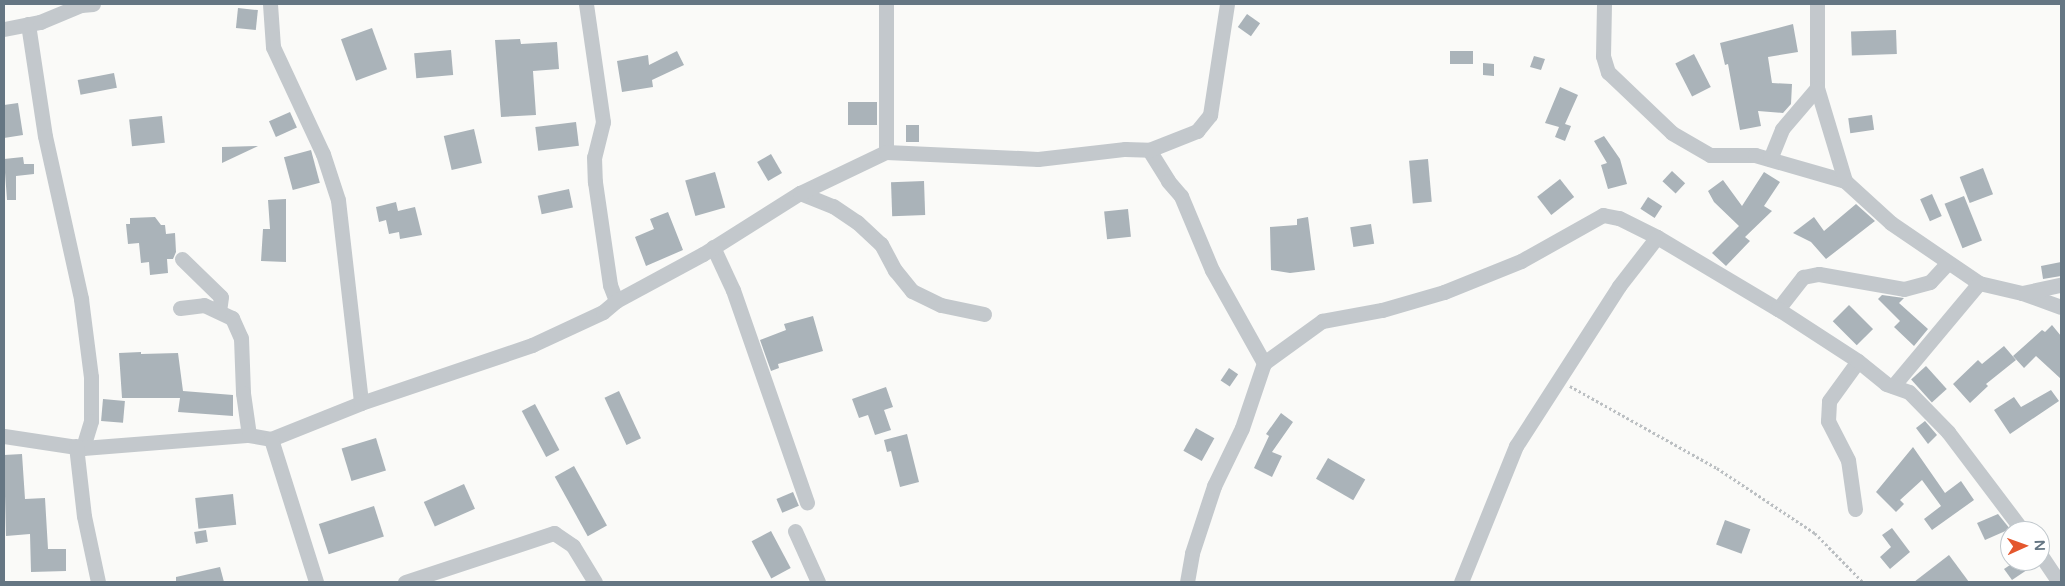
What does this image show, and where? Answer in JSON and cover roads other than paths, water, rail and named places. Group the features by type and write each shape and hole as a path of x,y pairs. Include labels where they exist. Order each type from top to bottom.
{"street":[{"path":"4,29 28,24 93,4"},
{"path":"270,4 273,47 323,154 338,200 361,403"},
{"path":"586,4 603,122 594,157 595,182 610,286 616,301"},
{"path":"886,4 886,152"},
{"path":"4,436 79,447 249,435 272,439 361,403 532,345 604,312 616,301 713,247 800,192 886,152 1038,159 1125,149 1149,150 1197,131 1210,115 1227,4"},
{"path":"1604,4 1603,56 1608,72 1672,133 1710,155 1755,155 1845,181 1892,222 1979,283 2022,293 2061,307"},
{"path":"1816,4 1817,88 1845,181"},
{"path":"28,24 45,136 81,299 91,377 91,421 79,447 84,516 98,582"},
{"path":"1770,159 1782,129 1817,88"},
{"path":"1149,150 1168,181 1181,196 1212,270 1264,363"},
{"path":"800,192 833,206 857,222 880,244 895,270 912,291 941,305 984,314"},
{"path":"1187,582 1192,552 1214,486 1242,428 1264,363 1322,321 1382,310 1444,292 1521,261 1602,215 1619,218 1657,236 1778,309 1893,386 1909,392 1923,404 2015,521"},
{"path":"1461,582 1516,446 1619,286 1657,236"},
{"path":"713,247 733,290 807,502"},
{"path":"182,259 221,297 219,311"},
{"path":"1778,309 1803,277 1819,274 1904,289 1930,282 1948,263"},
{"path":"1893,386 1979,283"},
{"path":"2022,293 2061,285"},
{"path":"180,308 204,305 232,318 241,338 243,393 249,435"},
{"path":"1855,509 1848,460 1828,422 1828,415 1829,401 1858,361"},
{"path":"272,439 316,582"},
{"path":"795,532 818,582"},
{"path":"405,582 554,533 573,546 595,582"},
{"path":"2050,569 2059,582"}]}
